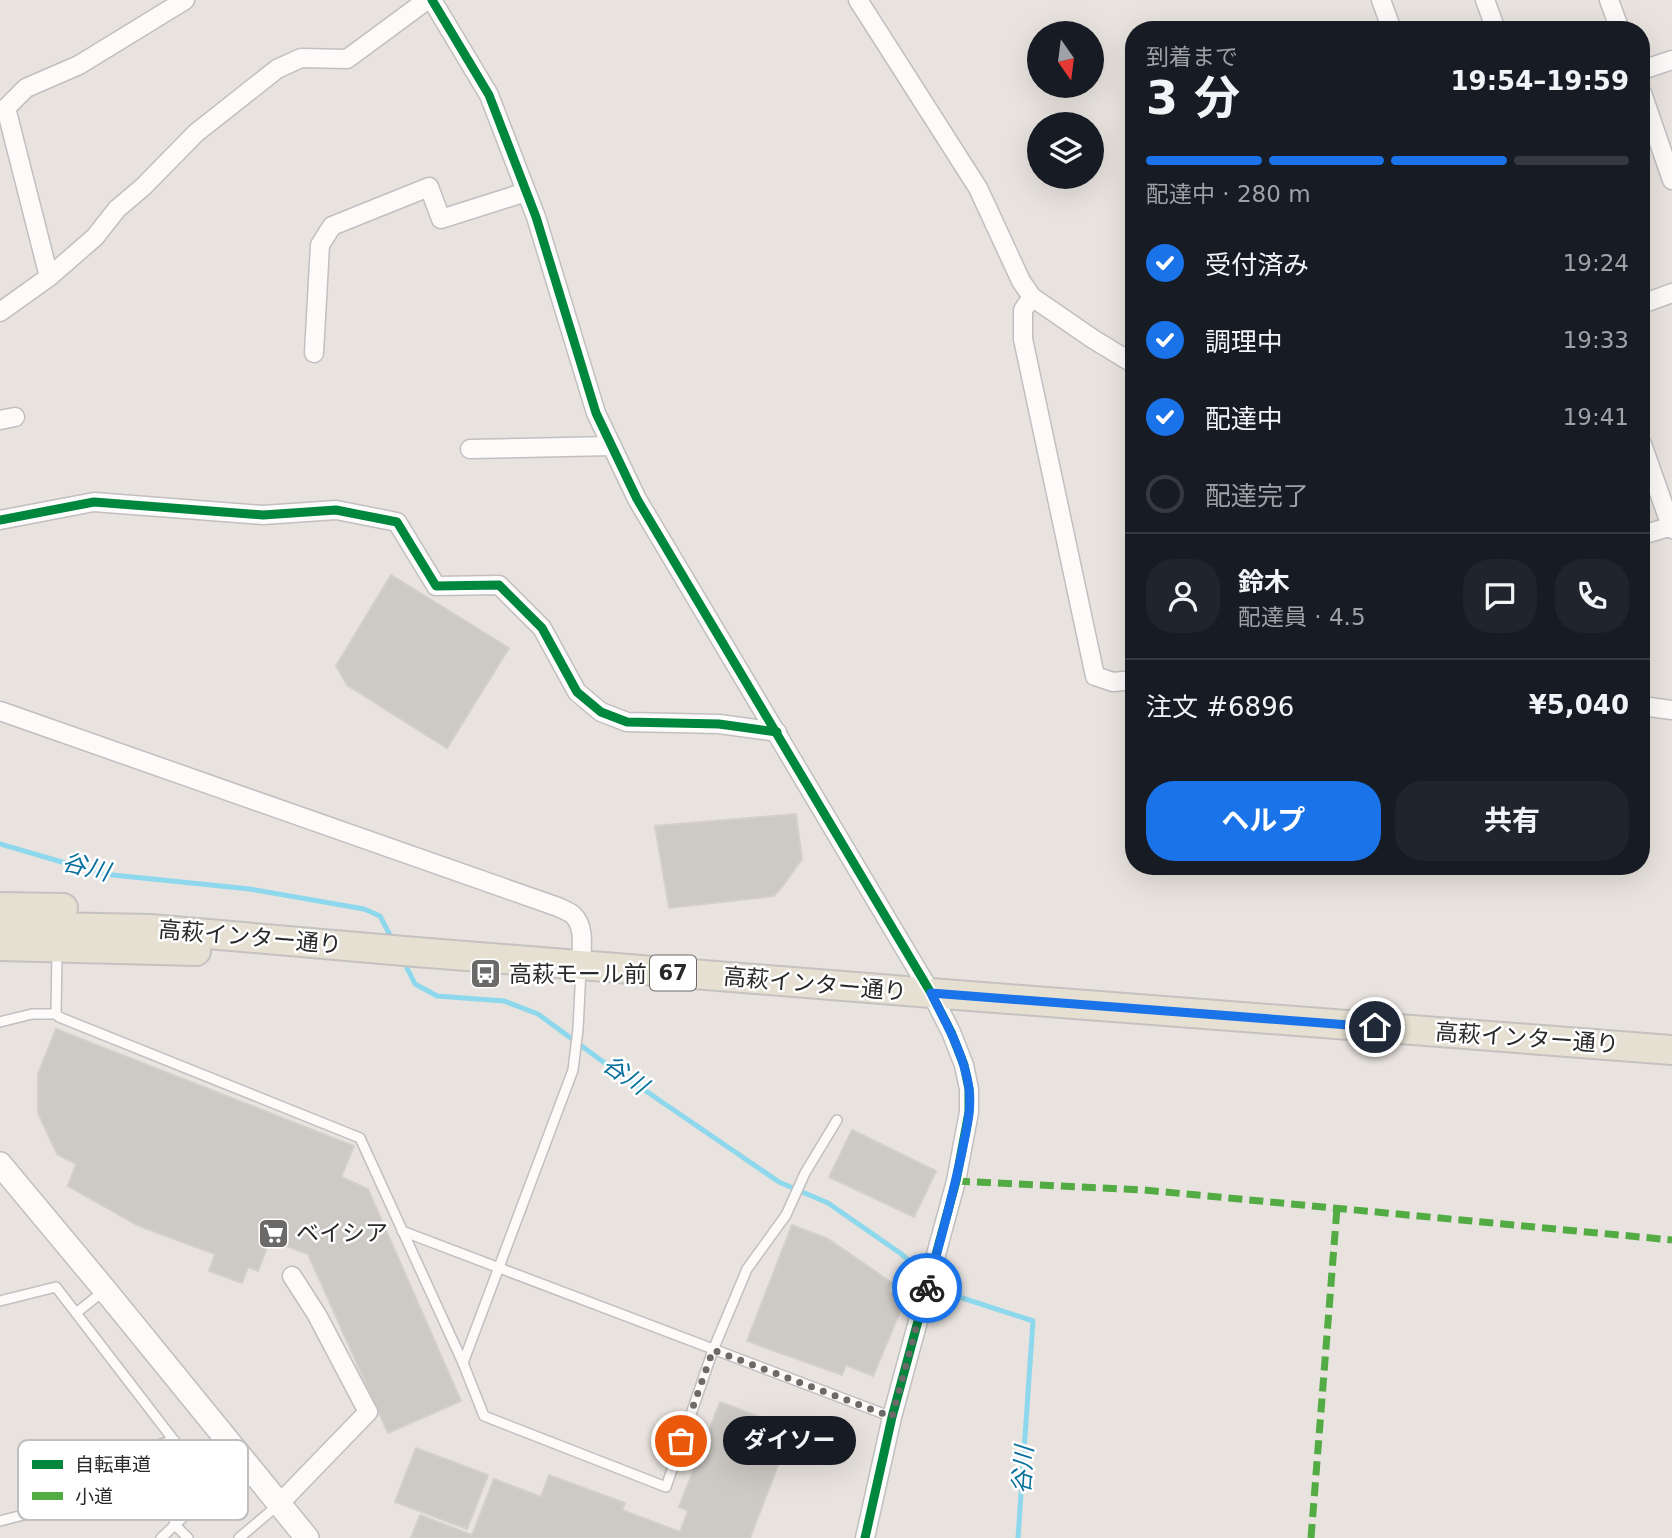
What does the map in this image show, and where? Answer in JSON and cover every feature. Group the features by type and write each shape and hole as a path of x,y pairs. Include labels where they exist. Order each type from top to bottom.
{"main road":[{"path":"0,907 164,912 226,919 332,944"},
{"name":"高萩インター通り","path":"0,926 150,929 1672,1050"},
{"path":"0,946 230,953 332,944"}],"street":[{"path":"49,276 6,108 26,88 79,65 185,0"},
{"path":"0,312 49,276 94,237 117,209 143,187 196,133 277,69 301,58 347,59 429,0 489,95 536,216 596,413 637,499 931,993 964,1065 969,1089 969,1112 956,1181 892,1417 865,1538"},
{"path":"858,0 978,188 1021,281 1032,297 1125,359"},
{"path":"1381,0 1389,21"},
{"path":"1485,0 1493,21"},
{"path":"1609,0 1617,21"},
{"path":"1650,67 1672,60"},
{"path":"1650,116 1672,180"},
{"path":"314,353 320,245 332,226 429,187 441,219 526,192"},
{"path":"1650,301 1672,293"},
{"path":"1032,297 1023,310 1023,340 1095,676 1113,682 1125,681"},
{"path":"470,449 612,446"},
{"path":"1650,466 1672,527 1650,534"},
{"path":"0,520 94,502 263,515 336,510 397,522 436,586 499,585 542,628 576,692 601,712 627,722 719,724 777,732"},
{"path":"1650,707 1672,710"},
{"path":"0,711 558,907 573,915 578,924 582,936 581,965"},
{"path":"0,1164 227,1440"},
{"path":"279,1504 368,1412 317,1315 292,1276"},
{"path":"248,1466 307,1538"}],"lane":[{"path":"56,1014 57,947"},
{"path":"463,1363 573,1070 581,965"},
{"path":"0,1023 32,1014 56,1014 360,1138 463,1363 484,1416 666,1487 713,1350 747,1269 786,1215 805,1173 837,1119"},
{"path":"402,1231 892,1417"},
{"path":"0,1301 56,1287 174,1440"},
{"path":"76,1313 105,1290"},
{"path":"239,1538 279,1504"},
{"path":"0,1521 18,1516"},
{"path":"161,1538 178,1520"},
{"path":"174,1524 188,1538"}],"building":[{"path":"391,575 509,648 447,748 347,685 336,666"},
{"path":"796,814 802,859 774,896 669,908 655,826"},
{"name":"ベイシア","path":"56,1029 354,1146 341,1177 368,1189 461,1401 388,1433 308,1254 270,1240 258,1271 248,1267 242,1283 209,1271 215,1254 139,1226 68,1186 76,1164 57,1154 38,1113 38,1074"},
{"path":"852,1130 936,1171 914,1217 829,1177"},
{"path":"792,1225 828,1239 892,1283 889,1291 906,1298 873,1376 846,1365 842,1375 747,1341"},
{"path":"720,1402 792,1429 750,1538 411,1538 420,1515 472,1535 494,1479 541,1497 549,1475 625,1503 622,1510 680,1532 688,1511 679,1507"},
{"path":"416,1448 488,1475 467,1529 395,1502"}],"waterway":[{"name":"谷川","path":"0,844 103,874 250,889 364,909 380,916 392,939"},
{"name":"谷川","path":"403,960 415,984 437,996 504,1001 538,1014 779,1182 828,1203 900,1253 926,1275"},
{"name":"谷川","path":"934,1281 947,1293 1033,1321 1018,1538"}],"marked path":[{"path":"956,1181 1144,1190 1672,1240"},
{"path":"1311,1538 1337,1208"}],"cycle path":[{"path":"432,0 489,95 536,217 596,413 637,499 931,993 964,1065 969,1089 969,1112 956,1181 892,1417 865,1538"},
{"path":"0,520 94,502 263,515 336,510 397,522 436,586 499,585 542,628 577,692 601,712 627,722 719,724 777,732"}],"way so far":[{"path":"681,1441 713,1350 892,1417 927,1288"}],"place":[{"name":"高萩モール前","path":"486,974"},
{"name":"ベイシア","path":"273,1233"},
{"name":"ダイソー","path":"681,1441"}],"route":[{"path":"927,1288 956,1181 969,1112 969,1089 964,1065 931,993 1375,1027"}]}
